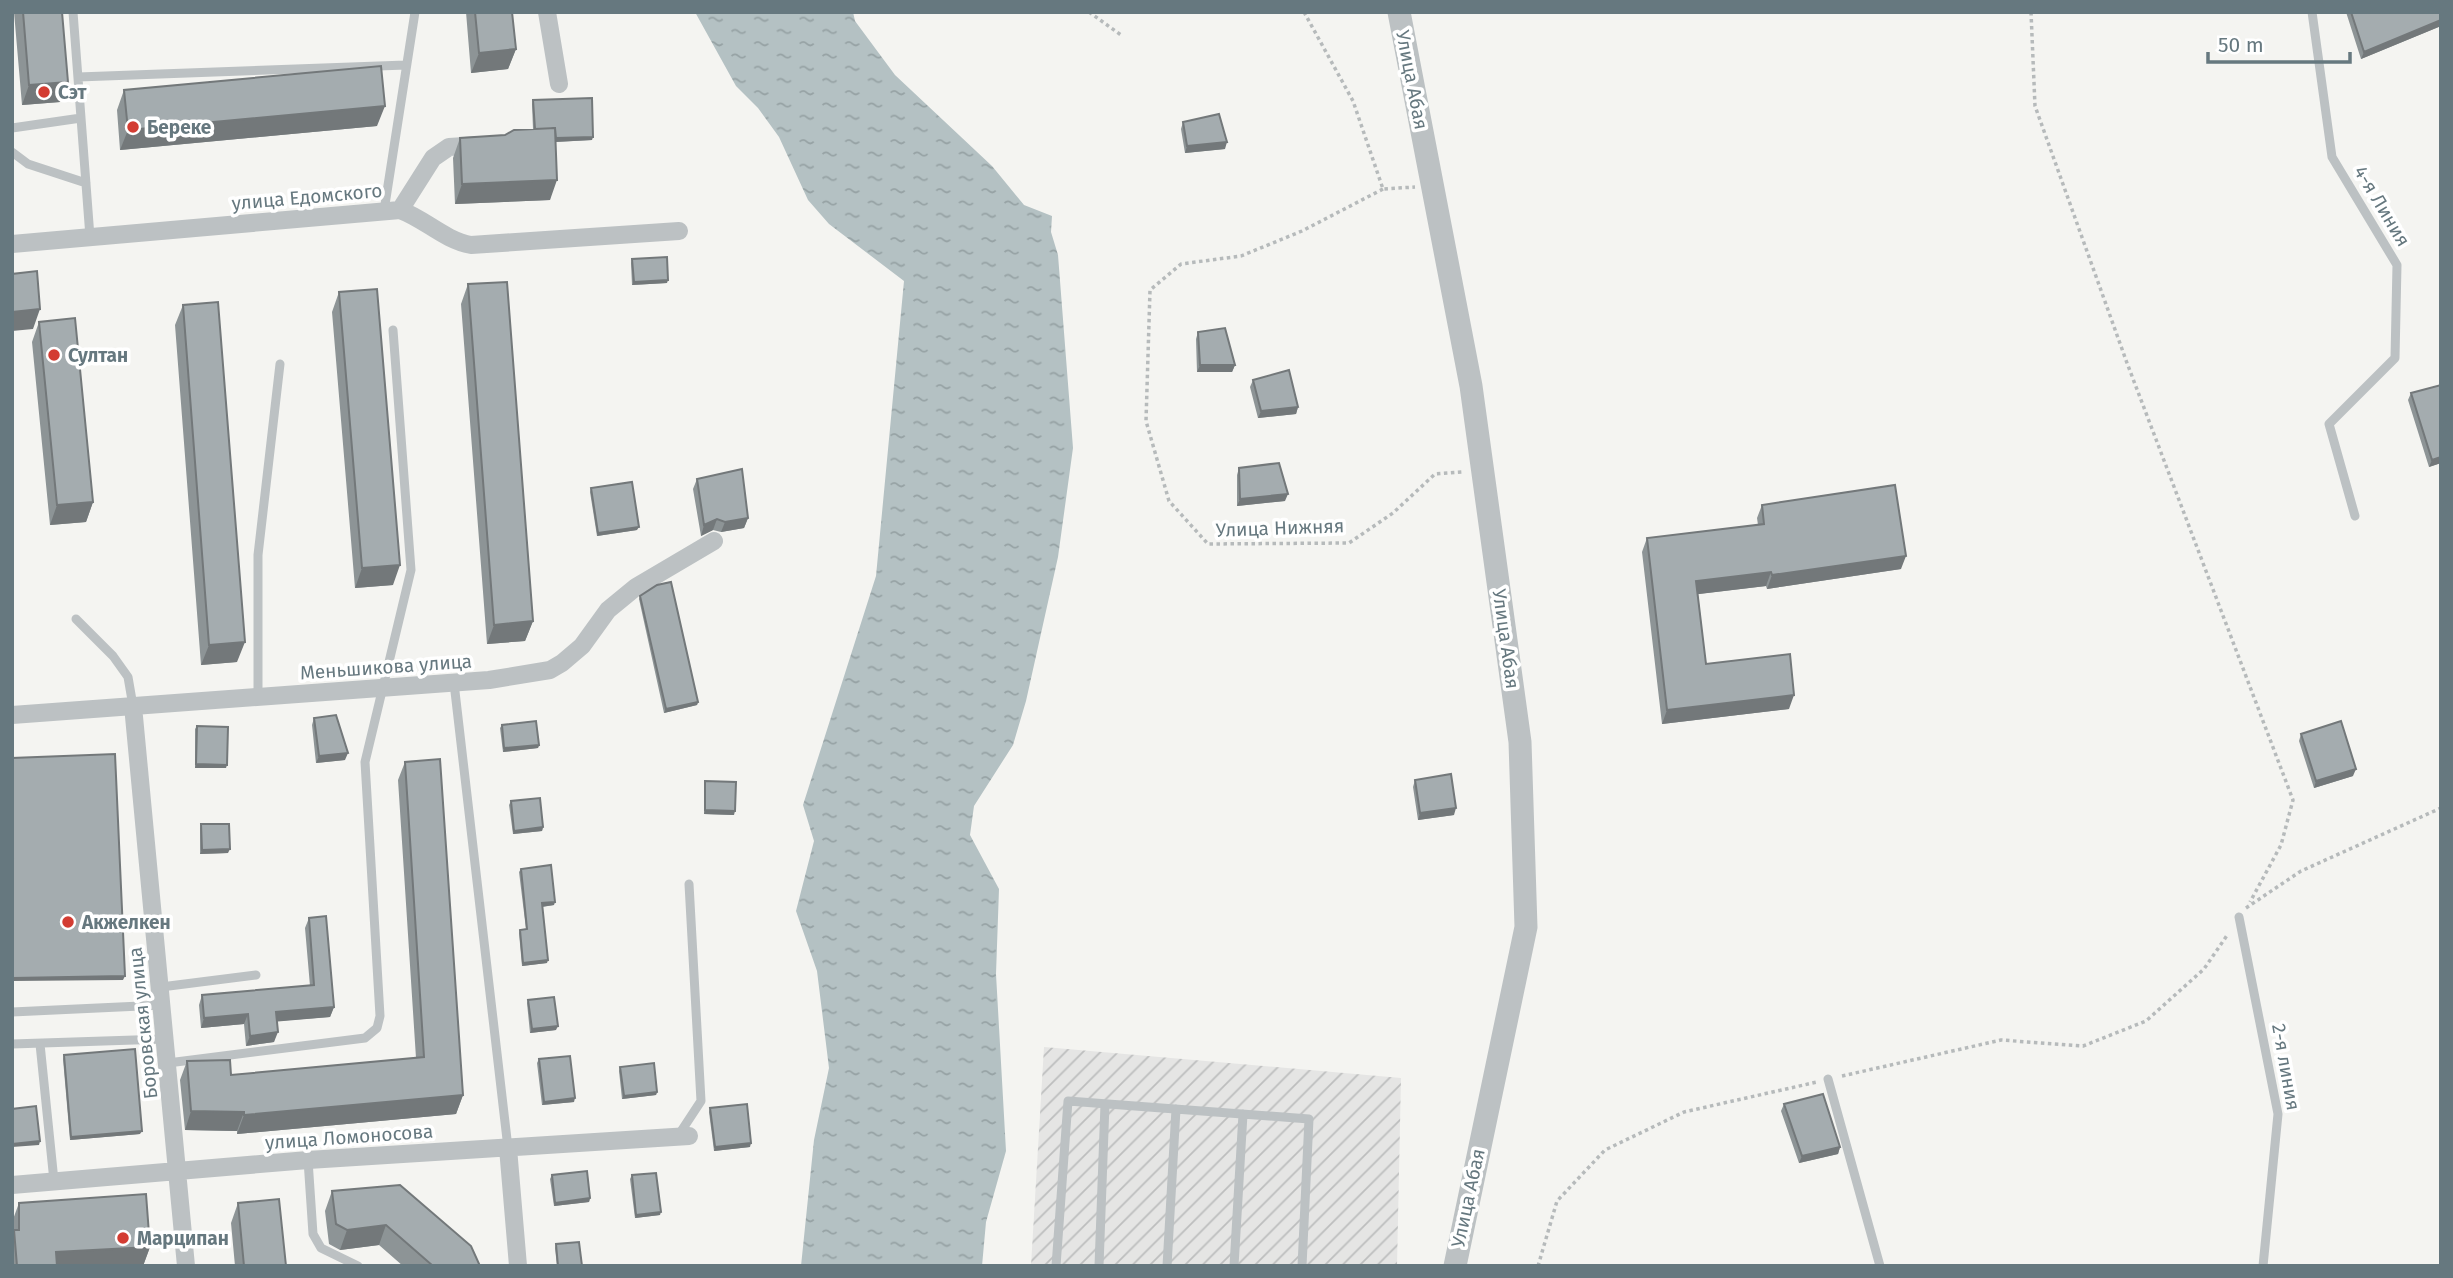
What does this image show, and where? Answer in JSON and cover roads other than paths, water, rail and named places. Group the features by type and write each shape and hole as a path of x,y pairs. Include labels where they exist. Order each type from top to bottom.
{"street":[{"path":"547,12 559,84"},
{"name":"Улица Абая","path":"1399,12 1471,386 1520,742 1526,928 1455,1266"},
{"path":"392,211 433,158 449,147 497,144"},
{"name":"улица Едомского","path":"12,244 392,211 420,217 455,242 471,245 680,231"},
{"name":"Меньшикова улица","path":"12,715 454,683 550,670 582,646 608,610 636,587 715,541"},
{"name":"Боровская улица","path":"133,706 179,1169 186,1266"},
{"name":"улица Ломоносова","path":"12,1185 179,1169 683,1137"},
{"path":"508,1148 518,1266"}],"lane":[{"path":"73,12 90,237"},
{"path":"392,211 406,65 415,12"},
{"name":"4-я Линия","path":"2312,12 2332,157 2398,265 2395,358 2329,424 2356,516"},
{"path":"78,77 406,65"},
{"path":"12,128 81,118"},
{"path":"12,152 28,164 86,183"},
{"path":"168,1062 365,1038 377,1028 380,1016 365,762 385,688 411,570 393,330"},
{"path":"258,697 258,555 280,364"},
{"path":"76,619 113,656 128,677 133,706"},
{"path":"454,683 508,1148"},
{"path":"683,1137 701,1101 689,884"},
{"name":"2-я линия","path":"2239,917 2278,1114 2263,1266"},
{"path":"12,1012 161,996 257,975"},
{"path":"12,1044 165,1039"},
{"path":"40,1044 54,1181"},
{"path":"1828,1079 1881,1266"},
{"path":"1056,1266 1068,1101 1309,1119 1302,1266"},
{"path":"1099,1266 1105,1104"},
{"path":"1167,1266 1177,1109"},
{"path":"1234,1266 1243,1114"},
{"path":"308,1160 313,1234 321,1248 358,1266"}],"water":[{"path":"695,12 853,12 855,21 895,75 992,166 1024,205 1052,216 1051,232 1058,255 1073,448 1058,557 1026,701 1013,745 974,806 970,835 999,889 996,974 1006,1151 986,1222 982,1266 801,1266 814,1140 829,1068 817,971 796,911 814,841 803,805 876,576 904,281 829,224 808,200 779,137 758,108 736,86"}],"place":[{"name":"Сэт","path":"44,92"},
{"name":"Береке","path":"133,127"},
{"name":"Султан","path":"54,355"},
{"name":"Акжелкен","path":"68,922"},
{"name":"Марципан","path":"123,1238"}]}
